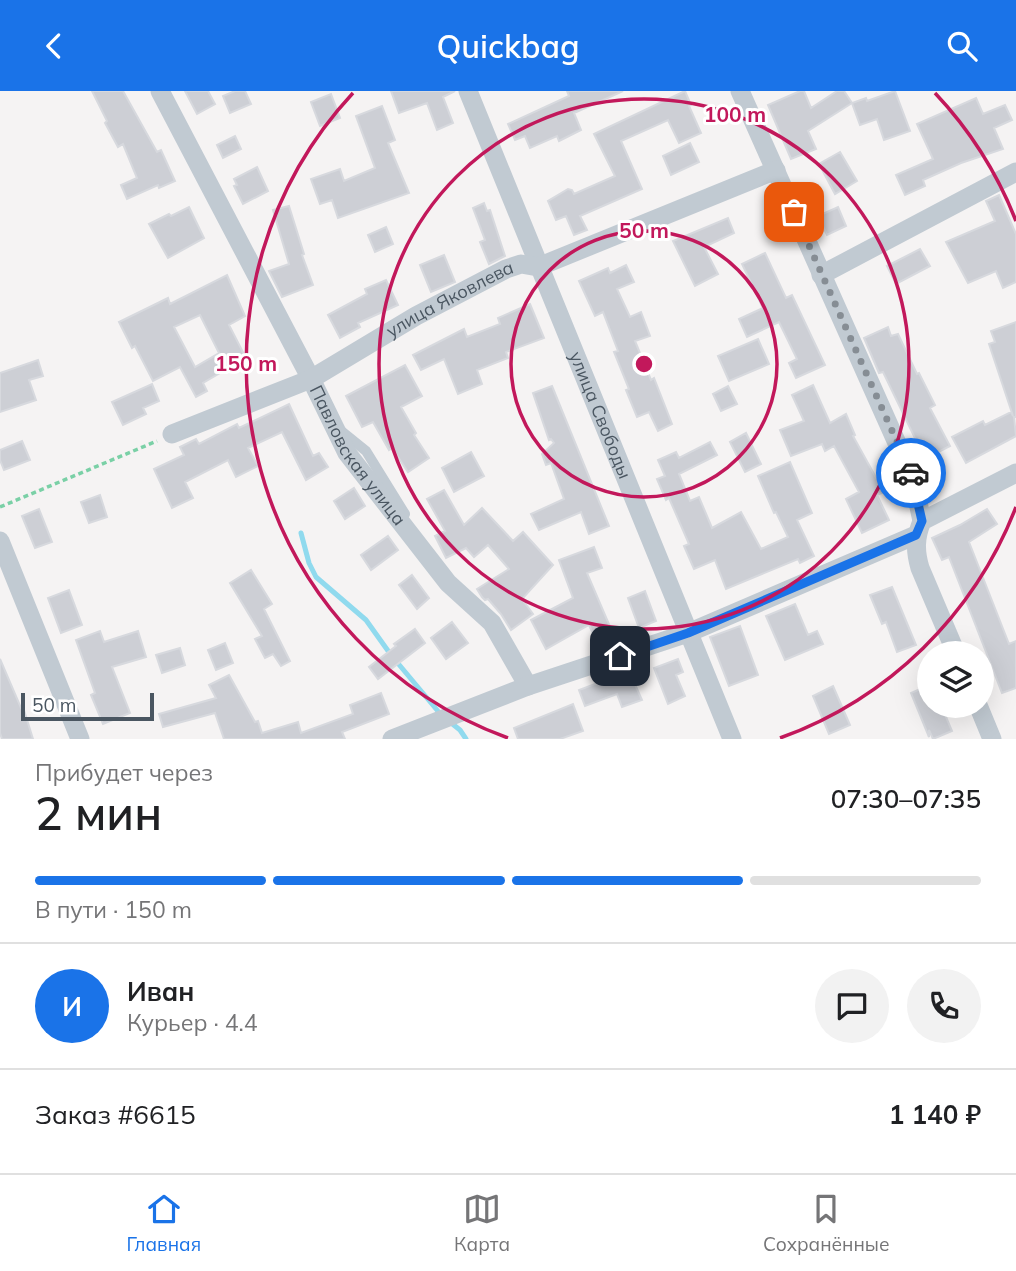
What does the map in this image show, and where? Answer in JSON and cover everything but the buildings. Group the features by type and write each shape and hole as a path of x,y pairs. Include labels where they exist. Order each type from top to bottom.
{"street":[{"name":"Павловская улица","path":"160,91 347,453 448,583 492,624 528,686"},
{"name":"улица Свободы","path":"468,91 732,739"},
{"path":"740,91 913,479 919,528 916,556 951,641"},
{"name":"улица Яковлева","path":"172,434 311,379 416,316 506,269 521,264 538,267 776,170"},
{"path":"821,275 1016,172"},
{"path":"392,739 528,686 688,633 919,528 1016,473"},
{"path":"0,541 80,739"},
{"path":"983,718 992,739"}],"path":[{"path":"0,507 172,434"}],"waterway":[{"path":"301,533 309,563 316,577 366,620 391,655 442,716"},
{"path":"450,722 466,739"}],"way so far":[{"path":"794,212 911,473"}],"route":[{"path":"620,656 688,633 916,535 922,521 911,473"}]}
